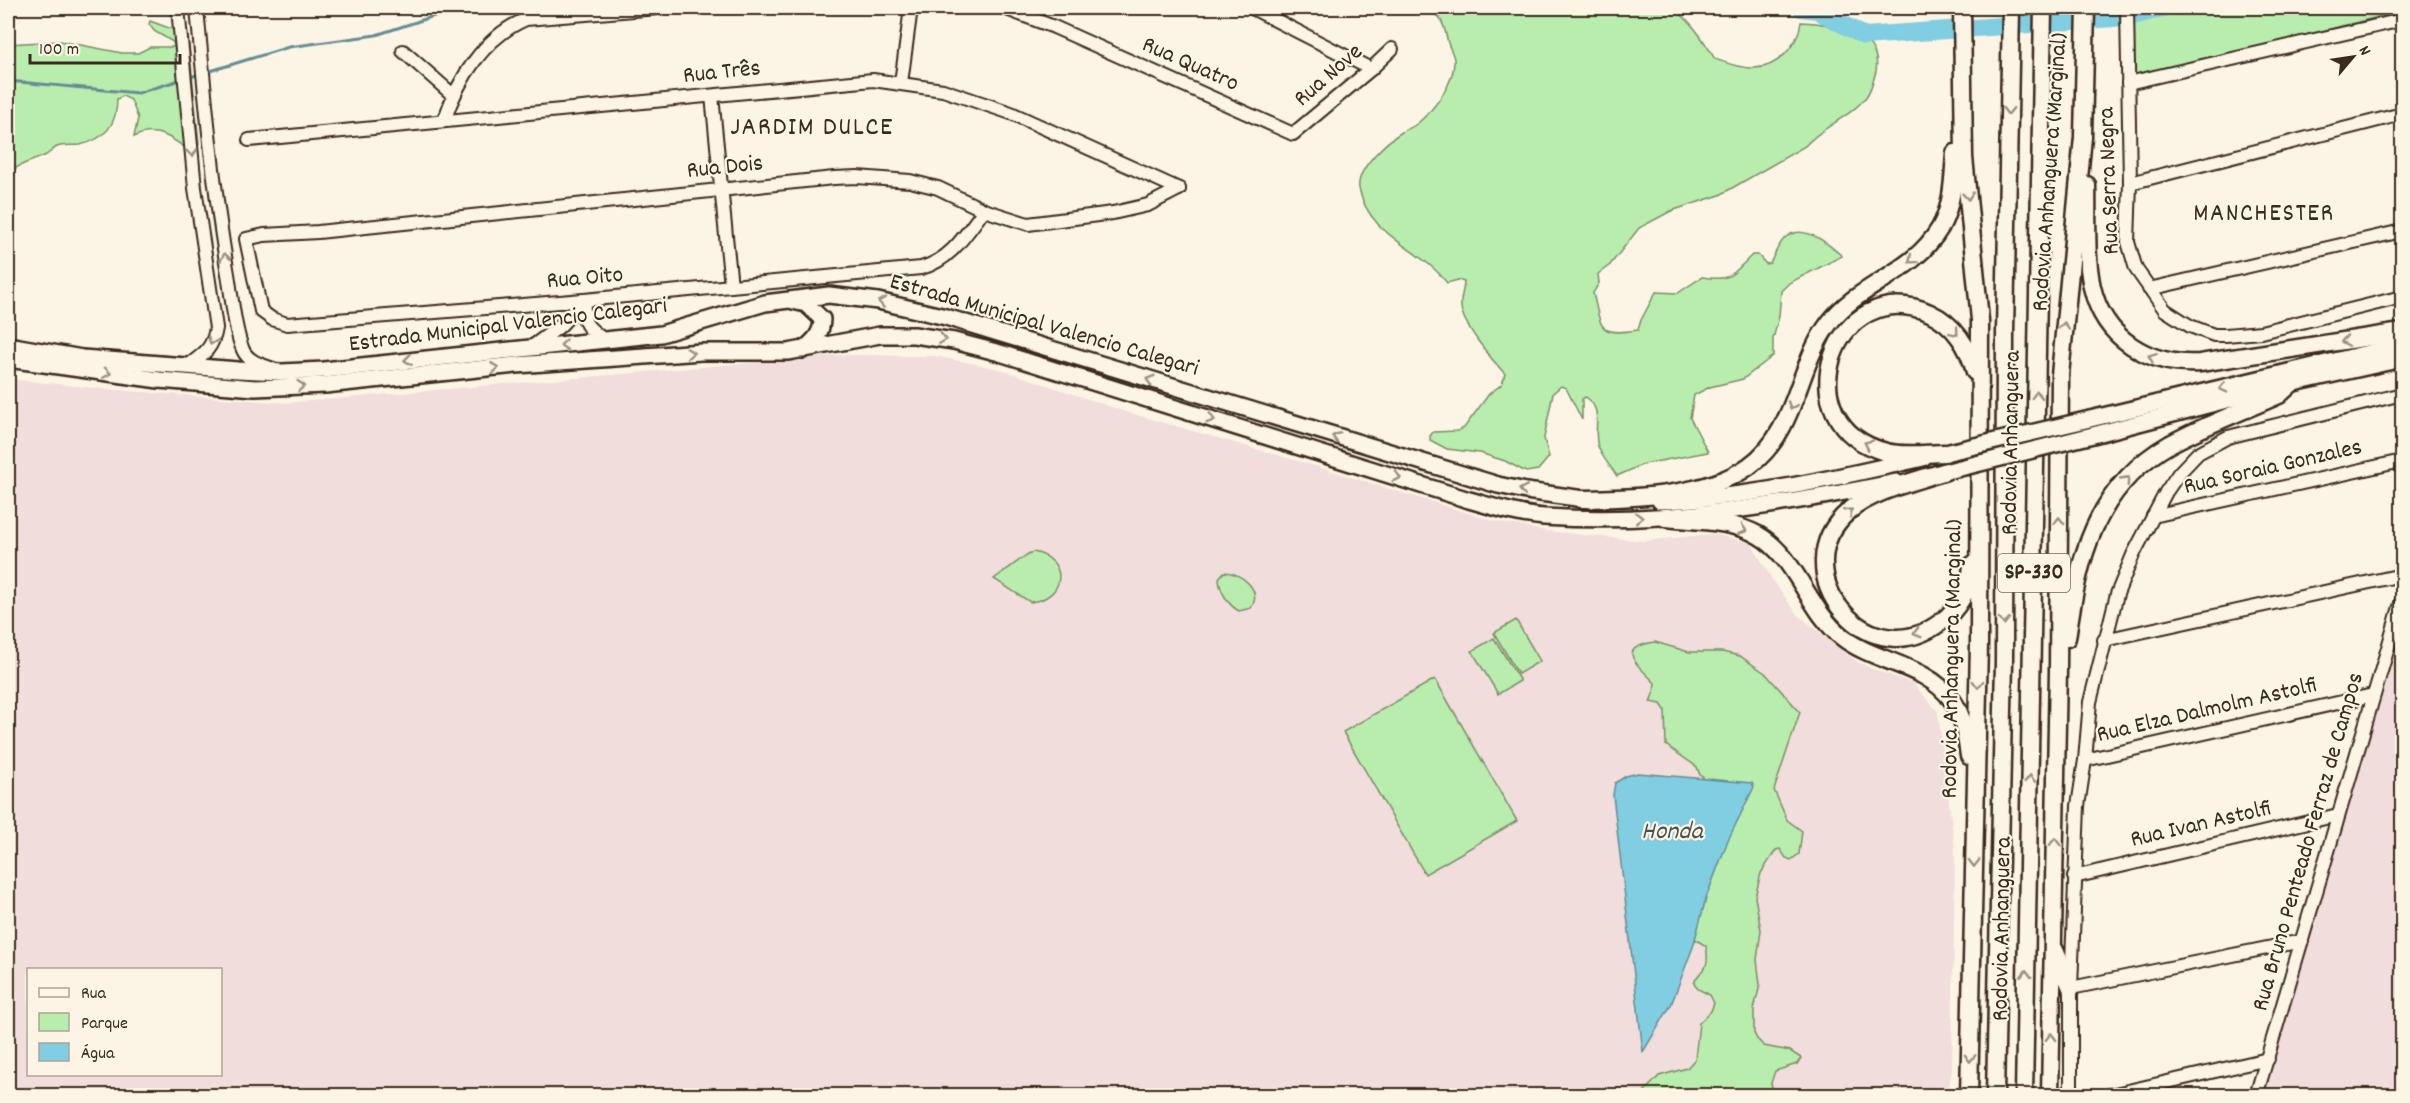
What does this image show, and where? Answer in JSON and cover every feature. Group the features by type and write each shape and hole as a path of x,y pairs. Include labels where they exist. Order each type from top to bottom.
{"highway":[{"name":"Rodovia Anhanguera (Marginal)","path":"1962,8 1964,158 1980,320 1981,418 1976,804 1969,1095"},
{"name":"Rodovia Anhanguera","path":"1995,1095 2004,661 2011,8"},
{"name":"Rodovia Anhanguera","path":"2024,1095 2043,8"},
{"name":"Rodovia Anhanguera (Marginal)","path":"2050,1095 2058,670 2060,375 2083,137 2086,8"},
{"path":"1581,499 1626,498 1696,488 1737,474 1750,466 1772,444 1789,415 1817,341 1832,319 1859,297 1917,257 1941,225 1952,196 1961,61"},
{"path":"2083,137 2087,162 2088,249 2092,288 2098,304 2114,331 2140,352 2172,363 2200,363 2403,332"},
{"path":"1947,452 1887,452 1853,436 1836,415 1828,388 1827,373 1836,345 1854,323 1866,315 1895,306 1923,310 1948,324 1971,357 1981,418"},
{"path":"2058,670 2066,647 2073,591 2086,547 2094,525 2119,486 2144,462 2169,445 2279,395 2292,383"},
{"path":"1949,470 1860,502 1847,512 1838,524 1827,546 1825,573 1832,598 1849,620 1870,632 1894,637 1919,634 1945,619 1962,598 1969,583 1972,514 1980,497"},
{"path":"1665,518 1728,525 1758,536 1779,552 1817,610 1843,638 1917,673 1942,689 1962,720 1976,804"},
{"path":"2053,945 2070,988"}],"main road":[{"name":"Estrada Municipal Valencio Calegari","path":"8,345 82,358 282,372 324,370 661,334 765,303 829,295 846,296 878,300 946,317 1424,464 1517,489 1618,502 1735,496 1811,484 2403,345"},
{"path":"785,300 806,304 822,319 822,328 818,335 803,350"},
{"name":"Estrada Municipal Valencio Calegari","path":"8,359 159,380 255,388 325,385 516,365 672,354 803,350 880,335 914,335 954,341 1085,379 1506,510 1543,517 1665,518 1801,502 1949,470 2292,383 2403,359"}],"street":[{"path":"178,8 195,188 216,328 210,350 189,365"},
{"path":"197,8 218,215 241,344 243,351 252,360 282,372"},
{"path":"444,121 453,95 488,44 508,27 526,20 658,8"},
{"path":"901,83 911,8"},
{"name":"Rua Quatro","path":"1004,8 1054,27 1293,134"},
{"path":"1252,8 1371,69"},
{"name":"Rua Serra Negra","path":"2127,8 2130,249 2136,269 2165,310 2178,320 2201,331 2220,335 2261,332 2403,297"},
{"path":"2128,83 2403,20"},
{"name":"Rua Nove","path":"1293,134 1392,50"},
{"path":"403,51 453,95"},
{"name":"Rua Três","path":"249,140 855,81 901,83 943,90 1011,113 1179,189"},
{"path":"712,96 731,286"},
{"path":"2130,183 2403,114"},
{"name":"Rua Dois","path":"264,235 318,232 834,178 900,180 939,188 984,210 1028,224 1113,213 1148,205 1179,189"},
{"name":"Rua Oito","path":"264,235 246,239 257,299 261,310 272,319 287,324 584,300 931,265 958,245 984,210"},
{"path":"2149,289 2403,231"},
{"path":"584,300 583,320 605,340"},
{"path":"529,349 560,326 584,300"},
{"path":"2072,1095 2070,988 2078,806 2090,702 2116,594 2133,555 2153,516 2180,473 2198,453 2228,437 2403,393"},
{"name":"Rua Soraia Gonzales","path":"2153,516 2403,460"},
{"path":"2104,640 2403,574"},
{"name":"Rua Bruno Penteado Ferraz de Campos","path":"2256,1095 2403,600"},
{"name":"Rua Elza Dalmolm Astolfi","path":"2085,760 2373,695"},
{"name":"Rua Ivan Astolfi","path":"2074,877 2338,815"},
{"path":"2070,988 2302,941"},
{"path":"2106,1095 2268,1059"}],"shaded area":[{"path":"840,355 935,356 1000,369 1123,411 1312,465 1494,521 1546,531 1644,541 1712,534 1751,543 1773,581 1798,615 1856,661 1913,683 1938,712 1955,850 1952,1071 1947,1095 8,1096 8,379 287,403"},
{"path":"2402,630 2402,1095 2262,1095"}],"green space":[{"path":"1645,6 1667,8 1674,10 1688,21 1715,59 1746,68 1760,68 1769,65 1785,54 1796,39 1801,22 1839,27 1863,38 1871,47 1876,57 1876,71 1866,97 1852,111 1819,133 1805,146 1720,195 1671,211 1639,228 1610,265 1598,274 1599,283 1593,293 1600,322 1608,330 1625,332 1638,330 1656,292 1678,293 1702,277 1726,277 1735,272 1752,255 1758,255 1766,264 1770,263 1782,241 1791,234 1798,232 1814,236 1842,256 1789,283 1781,291 1779,316 1773,339 1773,356 1743,379 1710,387 1694,395 1690,418 1708,452 1644,464 1617,476 1598,446 1597,418 1591,402 1586,397 1582,399 1582,420 1566,388 1561,386 1553,393 1544,438 1549,457 1538,470 1526,472 1505,461 1480,453 1447,449 1430,440 1433,432 1457,431 1464,428 1489,394 1502,384 1505,374 1478,342 1466,322 1461,306 1464,282 1458,280 1447,283 1423,260 1384,230 1365,205 1359,188 1362,172 1367,164 1396,136 1424,117 1437,103 1451,78 1454,58 1443,24 1438,16 1420,8 1597,8 1601,12 1609,8"},
{"path":"2128,8 2402,8 2402,11 2131,79"},
{"path":"150,21 188,35 199,144 196,153 192,153 172,139 157,133 150,132 134,137 138,118 131,100 123,96 117,99 112,123 97,139 80,145 57,147 46,155 16,168 8,164 8,44 60,41 122,53 138,53 150,47 174,47 173,42 154,31 149,24"},
{"path":"1033,552 1053,562 1058,570 1059,578 1057,587 1051,594 1030,602 994,579"},
{"path":"1224,572 1237,575 1248,583 1254,595 1251,608 1239,611 1228,601 1219,583 1219,578"},
{"path":"1516,620 1540,661 1518,674 1494,633"},
{"path":"1494,638 1520,681 1498,694 1472,651"},
{"path":"1655,642 1689,652 1722,652 1740,656 1765,673 1800,712 1774,790 1787,820 1802,831 1799,854 1791,860 1786,858 1780,849 1776,850 1761,873 1755,897 1761,930 1757,960 1760,985 1754,1008 1754,1033 1764,1046 1790,1051 1801,1058 1797,1064 1775,1071 1771,1083 1774,1095 1641,1095 1659,1076 1687,1068 1695,1059 1699,1023 1711,1011 1714,1003 1710,995 1698,989 1694,984 1705,967 1707,959 1706,946 1695,939 1714,787 1700,775 1697,767 1666,745 1665,710 1661,704 1650,702 1655,683 1636,663 1632,653 1635,648"},
{"path":"1435,679 1517,821 1425,874 1343,732"}],"water":[{"name":"Honda","path":"1638,773 1752,783 1754,787 1728,840 1706,898 1693,947 1671,1005 1643,1052 1613,795 1615,783 1626,776"}],"waterway":[{"path":"207,72 289,47 376,35 459,8"},
{"path":"1801,8 1817,10 1864,36 2128,17 2164,8"},
{"path":"187,78 200,74"},
{"path":"8,81 138,93 180,80"}],"district":[{"name":"JARDIM DULCE","path":"812,128"},
{"name":"MANCHESTER","path":"2264,214"}]}
